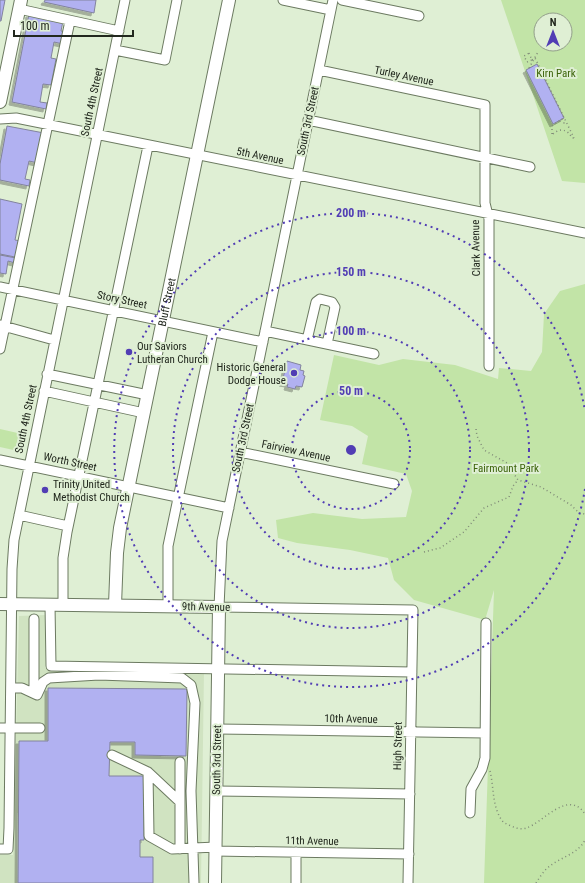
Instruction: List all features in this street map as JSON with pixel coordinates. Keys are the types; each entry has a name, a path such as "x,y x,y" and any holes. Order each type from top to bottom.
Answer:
{"main road":[{"name":"Bluff Street","path":"115,605 117,548 229,0"},
{"path":"0,102 20,5"},
{"name":"9th Avenue","path":"6,604 219,607"},
{"name":"South 3rd Street","path":"215,883 219,607"}],"street":[{"name":"South 4th Street","path":"4,849 11,688 6,604 12,555 28,466 125,0"},
{"path":"115,50 165,60 177,0"},
{"path":"283,0 331,10"},
{"name":"South 3rd Street","path":"219,607 220,562 229,508 333,0"},
{"path":"342,0 419,16"},
{"path":"20,5 70,21 119,31"},
{"path":"0,349 2,325 12,289 70,21"},
{"name":"Turley Avenue","path":"319,70 485,105"},
{"name":"Clark Avenue","path":"485,105 485,203 489,219 489,366"},
{"name":"5th Avenue","path":"0,119 16,118 197,156 585,233"},
{"path":"308,120 530,167"},
{"path":"63,605 63,558 68,526 148,146"},
{"name":"Story Street","path":"0,287 263,342"},
{"path":"307,340 316,302 320,299 332,302 335,307 327,344"},
{"path":"2,325 54,340"},
{"path":"265,331 374,354"},
{"path":"168,606 168,546 213,332"},
{"path":"47,374 148,395"},
{"path":"44,391 144,413"},
{"name":"Fairview Avenue","path":"240,452 394,484"},
{"name":"Worth Street","path":"0,460 229,508"},
{"path":"19,515 68,526"},
{"path":"50,605 51,666 412,672"},
{"name":"9th Avenue","path":"219,607 413,610"},
{"name":"High Street","path":"408,883 413,610"},
{"path":"34,619 34,693"},
{"path":"470,813 471,789 482,769 485,758 486,623"},
{"path":"11,688 22,688 37,694 43,682 50,678 99,675 182,678 191,685 195,703 191,790 194,883"},
{"path":"0,728 40,728"},
{"name":"10th Avenue","path":"217,729 485,733"},
{"path":"112,755 148,772 180,802"},
{"path":"180,762 180,849"},
{"name":"11th Avenue","path":"148,772 149,836 172,849 409,854"},
{"path":"216,791 410,794"},
{"path":"296,852 296,883"}],"path":[{"path":"529,68 538,52"},
{"path":"534,59 527,62 524,56 529,54 534,59 566,122 574,138 572,138 569,133 564,130 557,130 554,134 552,126 562,119 564,123 566,122"},
{"path":"476,429 477,436 484,450 507,463 518,480 541,487 571,505 579,513 585,514"},
{"path":"424,552 440,548 456,538 469,526 484,508 509,497 513,486 518,480"},
{"path":"485,758 491,776 492,792 498,813 505,824 519,829 526,828 559,808 567,806 579,808 585,814"},
{"path":"536,883 548,867 562,857 582,847 585,840"}],"shaded area":[{"path":"46,615 45,668 204,671 201,883 0,883 0,855 13,855 19,616"}],"green space":[{"name":"Kirn Park","path":"501,0 585,0 585,183 562,181"},
{"name":"Fairmount Park","path":"585,284 585,883 484,883 494,590 485,620 414,600 394,580 388,558 350,550 297,543 278,538 276,520 313,513 362,519 406,517 412,491 406,474 362,464 368,436 352,426 320,420 334,355 379,365 403,359 455,365 498,379 499,368 531,371 542,352 544,314 560,291"},
{"path":"0,429 22,434 18,451 0,447"}],"building":[{"path":"0,0 5,0 1,21 0,21"},
{"path":"45,0 96,0 94,13 44,2"},
{"path":"29,14 63,21 61,31 66,32 63,44 54,42 51,58 56,59 51,85 43,84 40,102 47,103 46,109 12,102"},
{"path":"537,64 564,118 553,124 526,70"},
{"path":"7,126 44,133 38,163 29,161 25,179 30,180 29,186 0,180 0,164"},
{"path":"0,199 22,204 15,240 21,241 15,257 0,254"},
{"path":"0,255 16,258 15,263 8,261 6,274 0,273"},
{"name":"Historic General Dodge House","path":"287,361 301,365 300,370 304,371 303,375 305,376 302,387 296,386 295,389 287,387 288,384 282,383"},
{"path":"48,688 187,689 186,756 135,755 135,742 110,742 109,776 145,776 144,840 140,840 140,857 153,857 153,883 18,883 19,741 48,741"}],"place":[{"name":"Our Saviors Lutheran Church","path":"129,352"},
{"name":"Historic General Dodge House","path":"294,373"},
{"name":"Trinity United Methodist Church","path":"45,490"}]}
